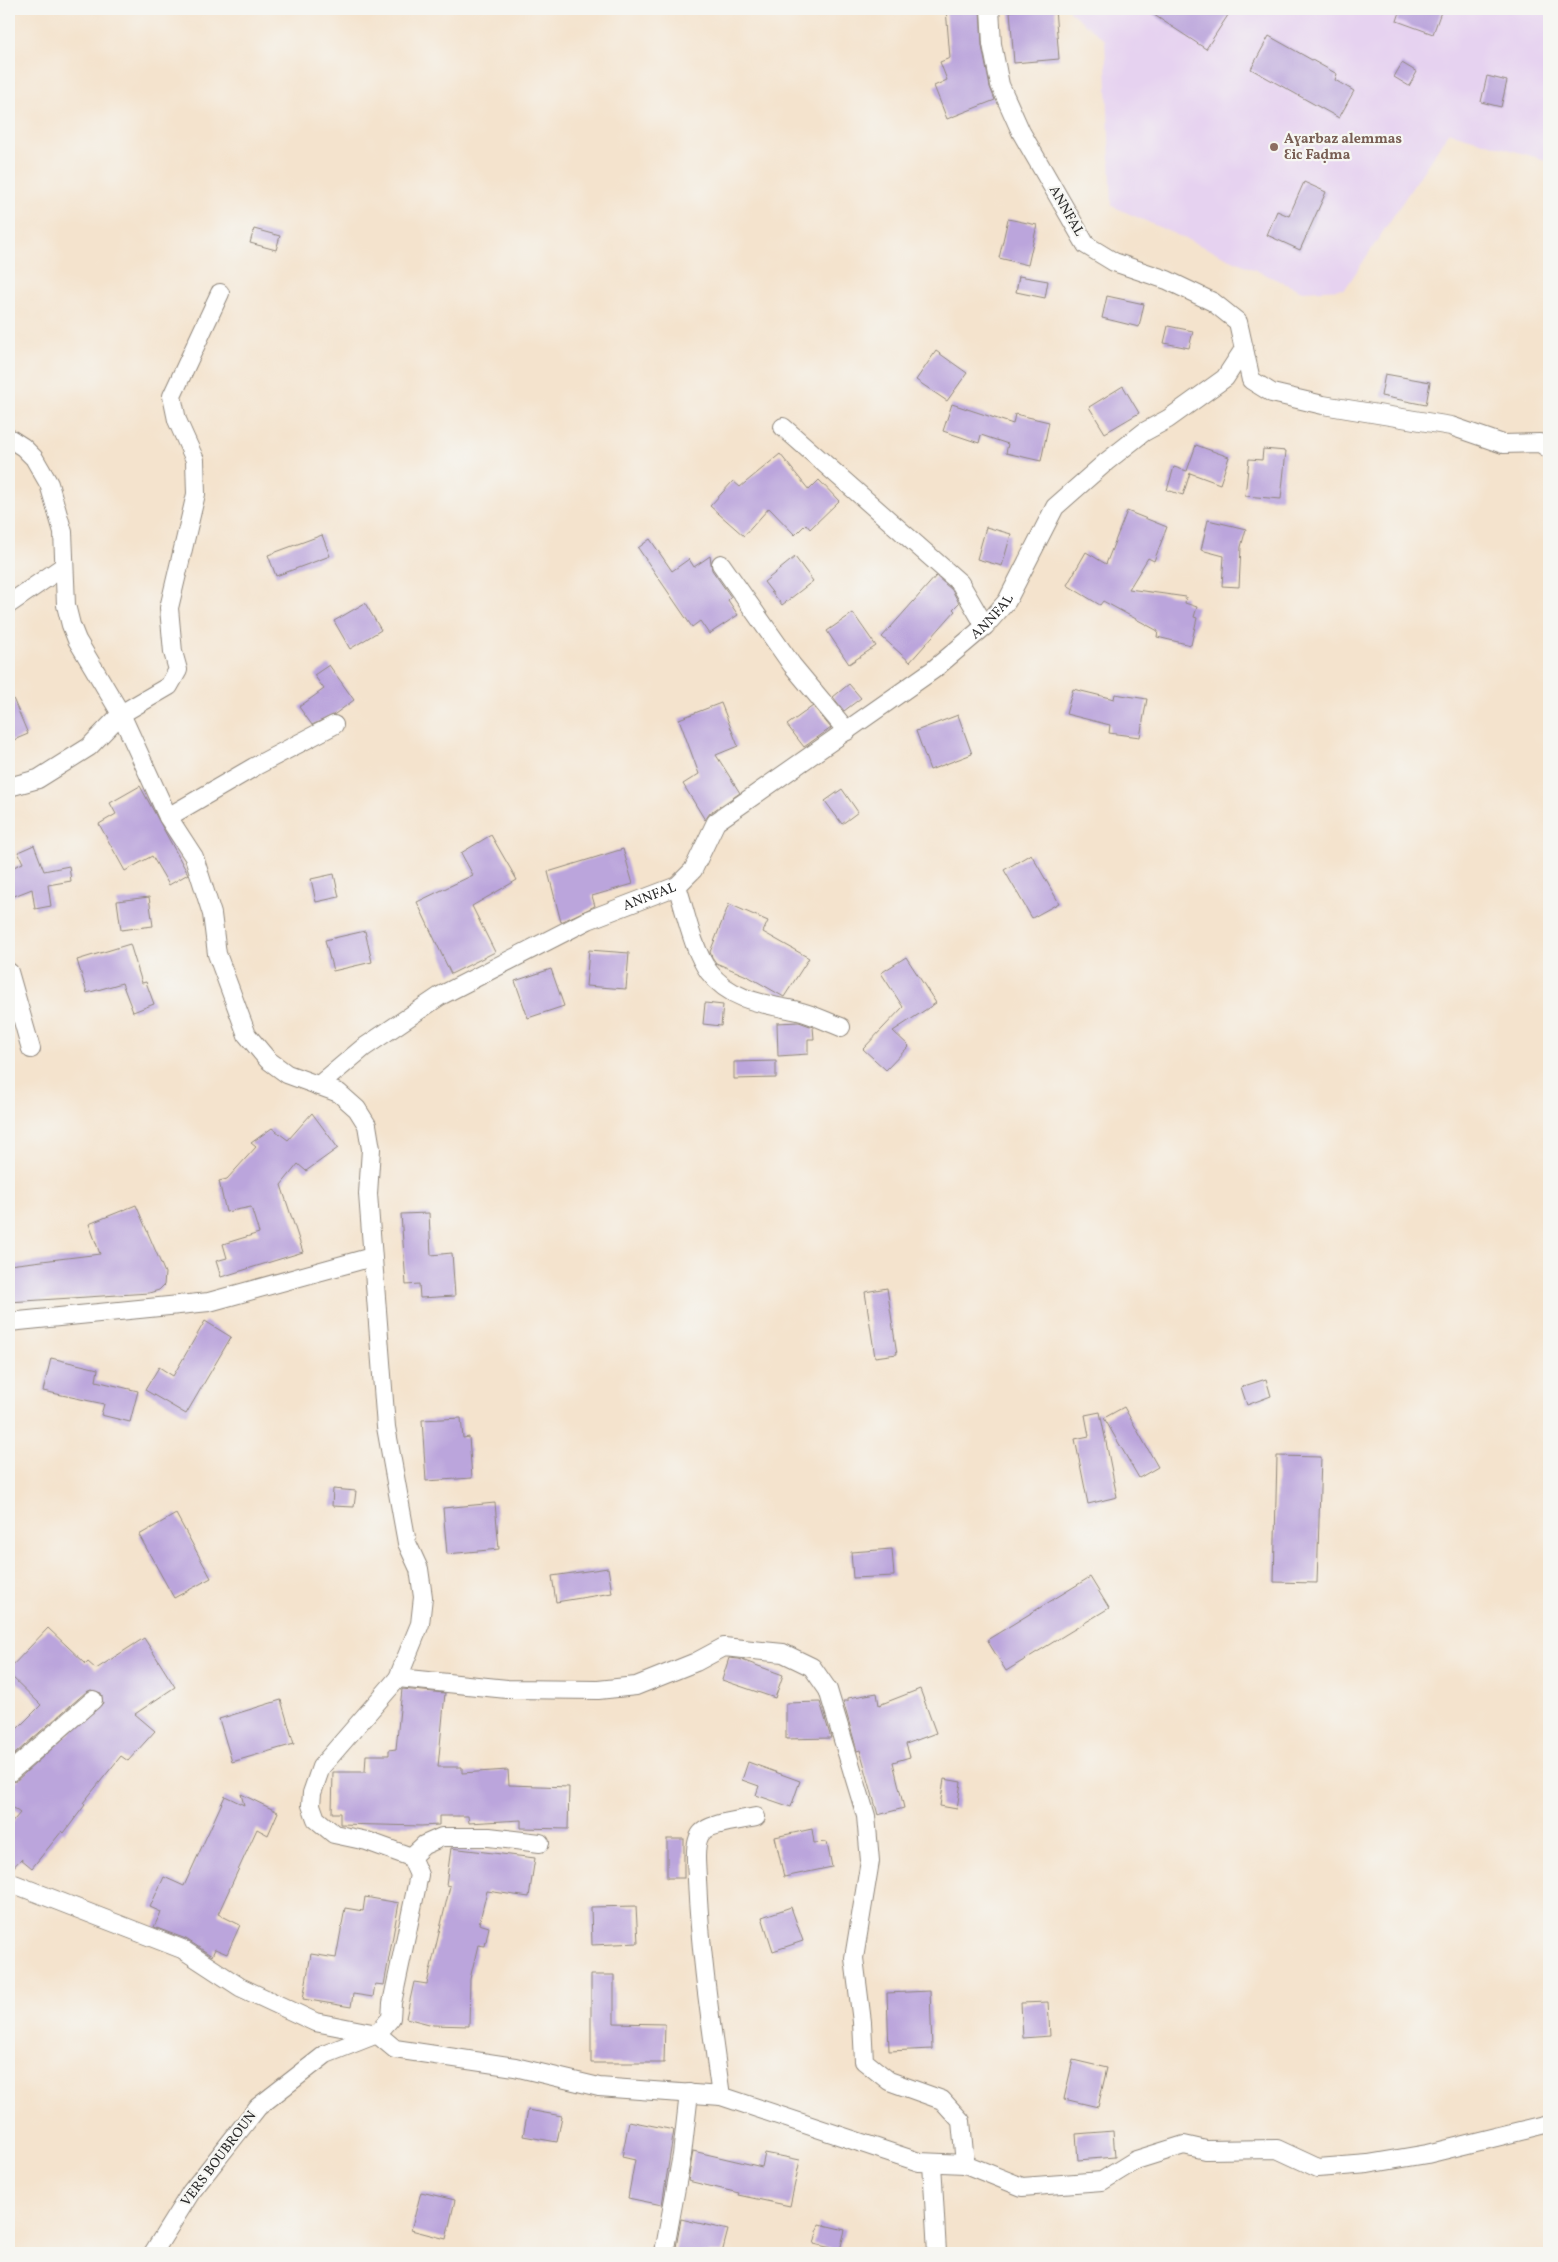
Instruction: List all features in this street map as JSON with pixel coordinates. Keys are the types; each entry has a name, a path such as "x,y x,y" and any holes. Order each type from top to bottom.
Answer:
{"street":[{"name":"ANNFAL","path":"318,1086 363,1048 440,996 588,920 677,886 693,870 716,822 933,670 985,626 1007,601 1055,507 1106,462 1144,432 1168,419 1225,378 1244,349 1238,322 1213,302 1167,280 1114,262 1086,245 1021,132 1000,85 992,44 990,9"},
{"path":"9,787 38,779 89,747 121,714 169,686 178,670 173,652 169,608 196,494 195,460 177,420 172,396 220,293"},
{"path":"1244,349 1251,380 1272,393 1323,404 1451,426 1503,444 1540,443 1549,449"},
{"path":"783,427 960,583 985,626"},
{"path":"9,438 23,447 34,458 49,484 62,532 66,605 71,624 77,640 121,714 168,818 194,857 212,914 217,954 247,1035 268,1060 287,1074 339,1093 357,1110 366,1125 371,1150 368,1194 388,1443 407,1543 419,1569 423,1597 420,1624 398,1678 320,1767 312,1794 311,1805 316,1819 334,1834 367,1841 411,1857 419,1875 392,2003 391,2018 376,2034"},
{"path":"721,564 792,665 847,730"},
{"path":"9,604 64,566"},
{"path":"168,818 254,767 334,725"},
{"path":"677,886 698,952 709,973 734,995 770,1007 799,1011 841,1027"},
{"path":"9,972 31,1049"},
{"path":"9,1322 209,1302 372,1257"},
{"path":"398,1678 507,1689 598,1690 636,1686 696,1662 724,1647 783,1653 812,1667 828,1690 866,1816 870,1861 854,1958 862,2022 864,2061 890,2081 942,2100 961,2121 965,2164"},
{"path":"9,1773 93,1700"},
{"path":"721,2096 705,1979 698,1892 698,1845 700,1834 708,1827 756,1817"},
{"path":"411,1857 424,1846 442,1837 489,1837 540,1843"},
{"path":"9,1882 182,1949 240,1986 315,2022 376,2034 395,2049 515,2067 599,2087 721,2096 919,2162 965,2164 1022,2187 1102,2181 1136,2160 1184,2146 1206,2150 1277,2149 1318,2168 1368,2164 1427,2154 1549,2124"},
{"name":"VERS BOUBROUN","path":"153,2253 191,2192 258,2107 326,2054 376,2034"},
{"path":"664,2253 682,2155 689,2093"},
{"path":"932,2163 937,2253"}],"shaded area":[{"name":"Aɣarbaz alemmas Ɛic Faḍma","path":"1069,9 1549,9 1549,161 1449,132 1345,289 1302,291 1112,206 1105,40 1069,11"}],"building":[{"path":"946,9 980,9 982,46 990,87 995,100 947,119 934,86 947,80 940,62 950,58"},
{"path":"1055,9 1059,59 1014,63 1010,11"},
{"path":"1145,9 1232,9 1206,49"},
{"path":"1401,9 1442,9 1433,34 1397,21"},
{"path":"1269,36 1337,74 1335,80 1354,91 1339,118 1251,69"},
{"path":"1402,63 1417,72 1409,86 1394,77"},
{"path":"1487,76 1507,81 1501,107 1481,102"},
{"path":"1304,182 1326,192 1300,250 1267,235 1277,211 1289,216"},
{"path":"1008,219 1037,225 1028,265 999,258"},
{"path":"254,229 280,236 276,250 250,243"},
{"path":"1019,276 1048,281 1045,298 1016,292"},
{"path":"1107,296 1144,304 1139,327 1102,318"},
{"path":"1168,326 1193,331 1189,348 1164,343"},
{"path":"936,351 967,373 947,401 916,380"},
{"path":"1385,374 1430,382 1426,405 1381,396"},
{"path":"1123,386 1139,413 1105,433 1089,407"},
{"path":"952,404 1013,424 1015,414 1049,422 1041,461 1006,453 1008,444 981,435 979,443 943,431"},
{"path":"1196,445 1229,457 1220,484 1190,473 1183,495 1167,490 1174,467 1187,471"},
{"path":"1263,449 1286,451 1281,499 1245,496 1249,459 1262,460"},
{"path":"780,454 809,490 819,480 839,501 810,529 806,524 795,535 769,508 744,536 710,506 733,481 740,487"},
{"path":"1127,511 1167,527 1154,561 1148,558 1129,589 1186,597 1185,603 1197,607 1194,617 1197,618 1191,645 1157,637 1158,631 1103,601 1100,605 1067,585 1086,552 1106,564"},
{"path":"1208,520 1246,529 1241,547 1239,587 1222,586 1224,556 1201,550"},
{"path":"986,527 1011,534 1002,566 977,559"},
{"path":"322,535 330,556 276,576 268,555"},
{"path":"650,539 672,571 689,559 694,567 710,556 712,570 731,597 728,600 738,615 709,634 700,621 692,627 638,548"},
{"path":"795,557 813,581 782,605 764,582"},
{"path":"936,576 952,590 959,603 953,609 955,611 910,662 882,637"},
{"path":"365,603 381,630 350,649 334,621"},
{"path":"853,613 876,646 849,664 827,631"},
{"path":"329,665 354,700 335,714 312,725 299,707 324,689 314,675"},
{"path":"849,684 861,698 844,711 833,697"},
{"path":"9,689 28,734 9,742"},
{"path":"1073,689 1114,699 1115,694 1147,699 1140,737 1109,733 1110,725 1066,714"},
{"path":"721,703 738,746 716,755 740,793 710,813 705,820 683,784 699,774 679,719"},
{"path":"813,706 831,728 804,747 787,725"},
{"path":"958,715 972,754 930,770 916,731"},
{"path":"140,786 188,874 169,885 152,856 125,871 99,824 116,814 110,803"},
{"path":"842,789 858,812 842,824 825,801"},
{"path":"491,835 517,880 472,906 495,952 451,974 417,902 473,875 461,853"},
{"path":"34,845 44,871 69,866 71,881 48,885 51,906 35,909 32,889 9,898 9,869 23,863 18,852"},
{"path":"623,849 633,884 592,896 595,906 561,922 548,872"},
{"path":"1031,854 1059,903 1032,918 1004,870"},
{"path":"334,874 339,897 316,902 311,879"},
{"path":"149,897 153,926 121,930 117,901"},
{"path":"729,904 768,921 763,932 809,958 784,997 749,977 716,963 712,957 710,952"},
{"path":"365,931 372,962 333,971 325,940"},
{"path":"130,944 142,983 146,982 154,1004 133,1012 122,983 87,993 77,960"},
{"path":"589,950 629,953 626,989 586,986"},
{"path":"906,957 936,1003 893,1031 909,1046 886,1070 863,1049 903,1007 881,973"},
{"path":"551,969 564,1006 528,1018 515,981"},
{"path":"705,1003 723,1005 721,1026 703,1024"},
{"path":"799,1022 813,1027 814,1039 808,1039 808,1054 778,1056 777,1023"},
{"path":"776,1061 776,1078 734,1079 734,1062"},
{"path":"312,1113 338,1148 306,1171 298,1164 281,1185 303,1252 221,1277 216,1261 227,1258 223,1244 259,1233 251,1207 226,1212 219,1181 227,1179 256,1147 251,1143 272,1128 288,1140"},
{"path":"136,1205 165,1273 164,1285 159,1290 149,1293 9,1302 9,1265 100,1254 89,1224"},
{"path":"429,1213 431,1255 452,1253 455,1296 420,1298 419,1284 406,1285 401,1214"},
{"path":"887,1288 897,1354 875,1357 865,1292"},
{"path":"205,1321 231,1337 186,1414 145,1390 159,1367 173,1376"},
{"path":"51,1358 98,1369 96,1381 138,1391 130,1422 101,1415 104,1404 43,1391"},
{"path":"1266,1379 1271,1396 1247,1405 1241,1387"},
{"path":"1124,1407 1158,1467 1139,1478 1104,1418"},
{"path":"1100,1412 1117,1497 1088,1504 1075,1439 1089,1436 1085,1415"},
{"path":"461,1418 463,1438 469,1437 472,1478 426,1481 422,1420"},
{"path":"1277,1456 1321,1457 1317,1583 1274,1582"},
{"path":"333,1489 356,1491 354,1507 332,1506"},
{"path":"495,1503 499,1549 447,1554 443,1508"},
{"path":"176,1514 211,1578 174,1598 139,1535"},
{"path":"892,1549 894,1576 853,1578 851,1552"},
{"path":"608,1568 612,1593 556,1602 552,1576"},
{"path":"1090,1577 1109,1608 1006,1671 987,1640"},
{"path":"48,1628 86,1664 88,1662 96,1669 144,1638 175,1687 135,1714 155,1731 128,1761 121,1756 83,1803 85,1805 64,1833 62,1831 32,1868 21,1859 9,1872 9,1826 20,1813 9,1805 9,1783 16,1781 103,1703 101,1693 91,1690 86,1692 9,1759 9,1737 41,1705 9,1674 9,1669"},
{"path":"729,1658 739,1659 783,1675 775,1698 722,1680"},
{"path":"402,1689 445,1693 438,1767 462,1767 462,1773 508,1770 509,1785 569,1787 568,1829 521,1828 521,1820 469,1823 468,1816 439,1816 439,1825 340,1824 340,1813 332,1813 333,1772 365,1772 366,1755 389,1755 389,1750 396,1749"},
{"path":"920,1689 936,1733 906,1744 910,1757 893,1762 904,1808 878,1815 860,1750 857,1751 843,1701 848,1701 848,1698 877,1693 879,1705"},
{"path":"281,1700 294,1744 232,1762 219,1719"},
{"path":"820,1702 831,1738 786,1739 786,1703"},
{"path":"748,1762 800,1781 791,1807 756,1795 759,1786 742,1780"},
{"path":"944,1779 961,1782 957,1809 940,1806"},
{"path":"241,1794 278,1812 268,1835 257,1829 218,1914 240,1925 227,1954 215,1949 212,1956 186,1939 154,1927 161,1912 150,1907 164,1877 184,1886 225,1796 244,1805"},
{"path":"812,1829 814,1843 827,1842 832,1867 784,1877 775,1837"},
{"path":"667,1839 684,1839 684,1878 667,1878"},
{"path":"451,1848 535,1858 529,1897 487,1891 479,1924 489,1927 485,1946 478,1945 470,1979 469,2026 433,2025 406,2018 414,1982 427,1984 450,1886 446,1885"},
{"path":"365,1897 399,1903 384,1985 375,1984 373,1997 353,1994 351,2007 303,1999 311,1954 336,1958 345,1908 363,1911"},
{"path":"636,1906 638,1943 592,1945 591,1907"},
{"path":"791,1907 803,1941 773,1951 762,1917"},
{"path":"591,1975 614,1975 614,2023 665,2024 664,2063 591,2063"},
{"path":"930,1991 932,2049 889,2051 887,1993"},
{"path":"1048,2002 1050,2036 1023,2038 1021,2003"},
{"path":"1073,2060 1107,2068 1098,2107 1064,2099"},
{"path":"528,2110 562,2116 557,2142 523,2136"},
{"path":"629,2121 674,2130 662,2205 628,2198 635,2160 622,2157"},
{"path":"1113,2131 1115,2157 1078,2160 1076,2134"},
{"path":"693,2151 762,2167 765,2153 800,2160 790,2206 738,2195 739,2193 688,2181"},
{"path":"421,2192 455,2200 446,2239 411,2230"},
{"path":"681,2219 728,2230 722,2253 675,2253"},
{"path":"819,2224 845,2230 840,2250 814,2244"}],"place":[{"name":"Aɣarbaz alemmas Ɛic Faḍma","path":"1274,147"}]}
